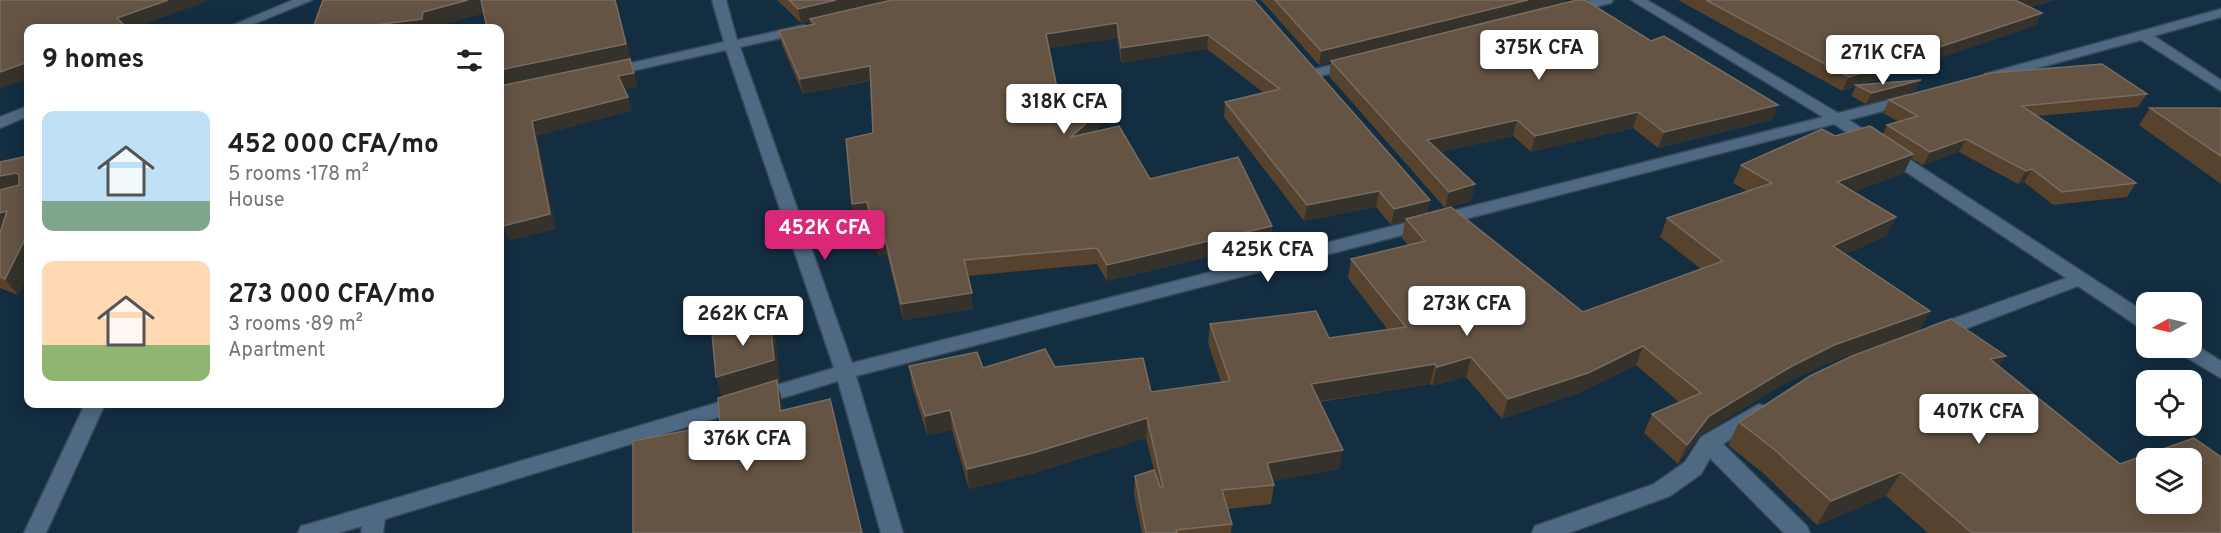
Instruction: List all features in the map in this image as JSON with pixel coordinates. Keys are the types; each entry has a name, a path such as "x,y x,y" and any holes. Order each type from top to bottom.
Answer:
{"street":[{"path":"263,22 305,0"},
{"path":"719,0 732,46 844,372 892,533"},
{"path":"1548,15 1606,0"},
{"path":"1638,0 1837,119 2136,315"},
{"path":"1973,82 2221,14"},
{"path":"592,76 823,24"},
{"path":"2143,35 2221,87"},
{"path":"1331,90 1312,69 1362,61"},
{"path":"309,533 373,523 844,372 1928,94"},
{"path":"0,123 24,113"},
{"path":"1428,202 1443,220"},
{"path":"1918,340 2080,279"},
{"path":"2201,358 2221,371"},
{"path":"1543,533 1662,490 1693,468 1708,443 1772,404"},
{"path":"35,533 93,408"},
{"path":"1708,443 1799,533"}],"building":[{"path":"0,0 168,0 117,18 123,24 24,24 24,63 0,72"},
{"path":"323,0 468,0 423,12 422,19 383,24 314,24"},
{"path":"481,0 615,0 626,44 504,69 504,24 486,24"},
{"path":"789,0 836,0 798,9"},
{"path":"892,0 1254,0 1430,200 1394,209 1379,191 1307,205 1225,102 1280,89 1208,35 1121,48 1117,23 1046,34 1060,103 1121,92 1071,137 1119,126 1150,179 1238,157 1272,226 1107,265 1097,248 964,260 972,293 901,304 885,238 875,240 867,202 852,204 846,139 873,133 870,66 800,79 779,31 815,24 810,19"},
{"path":"1275,0 1528,0 1321,51"},
{"path":"1577,0 1585,0 1651,41 1664,36 1778,105 1664,132 1638,112 1535,136 1517,120 1427,140 1475,184 1449,192 1331,61"},
{"path":"1706,0 2015,0 2042,13 1849,77"},
{"path":"630,59 634,73 618,76 628,97 532,121 550,214 504,226 504,85"},
{"path":"2102,64 2147,94 2022,106 2136,183 2062,192 2032,169 2026,171 1966,139 1930,152 1887,125 1918,116 1889,100 1991,73"},
{"path":"1921,80 1872,93 1856,85"},
{"path":"2150,108 2221,108 2221,156"},
{"path":"1870,126 1913,154 1837,182 1896,217 1833,246 1930,311 1834,345 1792,366 1709,416 1687,445 1652,414 1701,393 1643,346 1588,373 1508,399 1471,357 1437,367 1435,364 1311,384 1343,450 1267,463 1274,485 1222,490 1232,524 1176,530 1177,533 1146,533 1135,476 1154,470 1160,487 1163,487 1147,418 1033,453 967,469 950,410 925,416 909,366 977,352 983,368 1045,349 1055,367 1143,358 1151,392 1230,381 1210,324 1316,311 1329,338 1406,327 1351,259 1425,241 1406,219 1451,207 1583,312 1723,261 1667,218 1772,183 1741,165 1822,129 1835,136"},
{"path":"24,157 24,241 5,279 0,277 0,233 7,211 0,213 0,190 19,185 19,175 16,173 0,176 0,162"},
{"path":"770,318 774,360 716,377 712,333"},
{"path":"1951,319 2006,356 1990,359 2120,464 2136,458 2136,514 2202,514 2202,448 2166,448 2194,438 2221,457 2221,533 1972,533 1901,472 1831,501 1775,450 1739,422 1810,376 1852,356"},
{"path":"777,380 780,411 830,399 862,533 633,533 633,441 720,424 718,398"}]}
